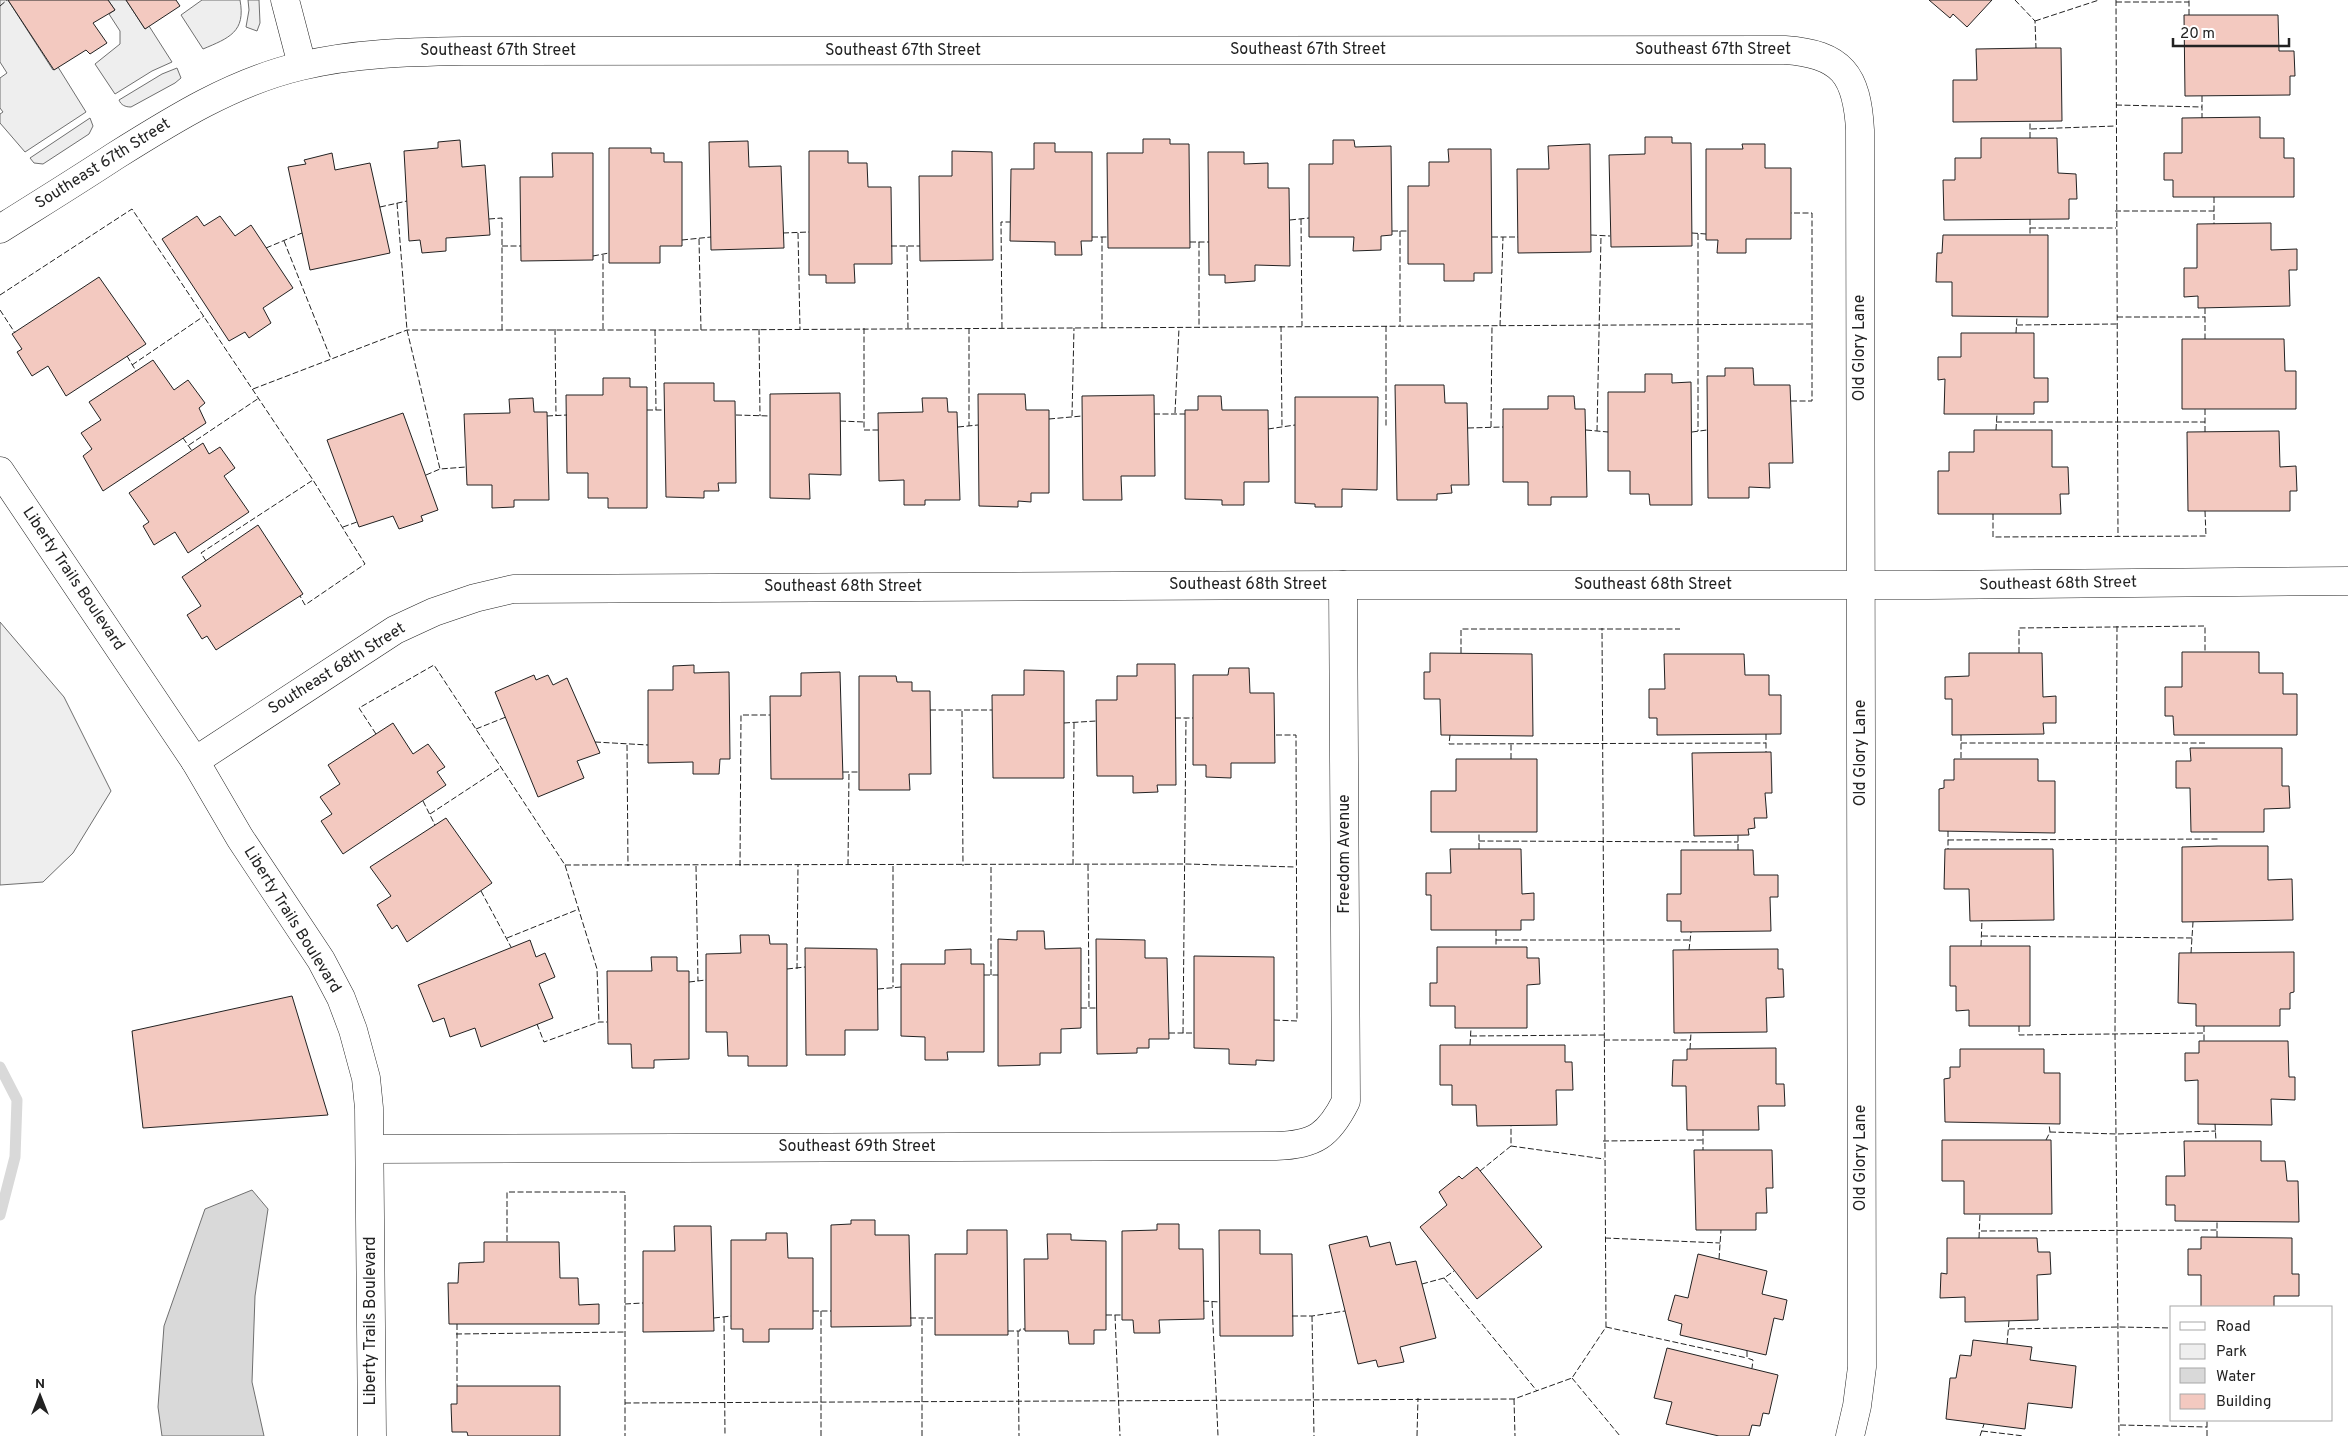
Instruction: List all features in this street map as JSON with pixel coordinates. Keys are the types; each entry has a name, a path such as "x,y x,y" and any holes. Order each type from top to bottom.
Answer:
{"street":[{"path":"285,0 302,65"},
{"name":"Southeast 67th Street","path":"0,229 158,128 220,94 268,75 302,65 354,56 463,51 1785,50 1822,56 1844,72"},
{"name":"Old Glory Lane","path":"1844,72 1854,85 1859,121 1862,1368 1858,1406 1850,1436"},
{"name":"Liberty Trails Boulevard","path":"0,471 195,761 240,838 321,960 341,998 353,1030 366,1078 371,1149 372,1436"},
{"name":"Southeast 68th Street","path":"195,761 395,630 434,612 475,598 514,590 550,588 1860,585 2348,581"},
{"name":"Freedom Avenue","path":"1336,1121 1346,1101 1343,585"},
{"name":"Southeast 69th Street","path":"371,1149 1298,1145 1318,1139 1336,1121"}],"green space":[{"path":"0,0 8,0 53,70 58,67 86,112 25,152 0,123 0,114 3,112 0,108 0,78 7,73 0,62"},
{"path":"108,0 126,0 145,29 149,26 172,62 152,71 115,94 95,64 120,44 120,31 109,14 115,10"},
{"path":"202,0 240,0 241,11 238,27 234,32 221,41 203,49 181,15"},
{"path":"248,0 259,0 260,23 257,31 246,27 249,10"},
{"path":"177,68 181,78 175,83 131,107 127,107 120,102 119,100 162,74"},
{"path":"90,118 93,126 89,134 43,164 34,163 30,158"},
{"path":"0,622 64,697 111,791 73,853 43,882 0,885"}],"water":[{"path":"252,1190 268,1209 255,1296 252,1382 264,1436 162,1436 158,1407 164,1326 205,1209"}],"building":[{"path":"8,0 108,0 115,10 93,23 107,43 90,54 86,50 54,70"},
{"path":"126,0 176,0 180,6 145,29"},
{"path":"1929,0 1992,0 1967,27 1953,14 1950,18"},
{"path":"2184,15 2278,15 2279,51 2294,51 2295,76 2290,76 2290,95 2185,96"},
{"path":"2061,48 2062,121 1953,122 1953,80 1977,80 1976,49"},
{"path":"2260,117 2260,138 2284,138 2284,158 2294,158 2294,197 2173,197 2173,180 2164,180 2164,153 2182,153 2182,118"},
{"path":"1645,137 1672,137 1672,143 1691,143 1692,246 1611,247 1609,155 1645,154"},
{"path":"1981,138 2057,138 2058,173 2076,174 2077,199 2069,199 2069,219 1944,220 1943,180 1955,180 1955,158 1981,158"},
{"path":"1143,139 1170,139 1170,144 1189,144 1190,248 1108,248 1107,153 1143,153"},
{"path":"460,140 462,167 485,165 490,235 446,238 446,251 422,253 420,240 409,241 404,151 438,148 438,142"},
{"path":"1333,140 1354,140 1355,147 1391,146 1392,235 1381,236 1381,250 1353,251 1354,237 1309,237 1309,164 1333,164"},
{"path":"748,141 749,167 781,166 784,248 711,250 709,142"},
{"path":"1034,143 1055,143 1055,152 1092,152 1092,241 1081,241 1082,255 1055,255 1055,242 1010,241 1011,169 1034,169"},
{"path":"1590,144 1591,252 1518,253 1517,169 1549,169 1548,146"},
{"path":"1742,144 1765,144 1765,168 1791,168 1791,239 1746,239 1746,253 1717,253 1718,240 1706,240 1706,149 1743,149"},
{"path":"609,148 651,148 651,153 664,153 664,162 682,162 682,246 660,246 660,263 609,263"},
{"path":"1448,149 1491,149 1492,273 1474,273 1474,281 1444,281 1444,264 1408,264 1408,186 1429,186 1429,162 1449,162"},
{"path":"809,151 848,151 848,163 867,163 868,187 891,187 892,264 854,264 855,283 826,283 826,275 809,275"},
{"path":"952,151 992,152 993,260 920,261 919,176 952,176"},
{"path":"1208,152 1244,152 1244,164 1268,163 1268,188 1289,188 1290,266 1255,265 1255,281 1225,283 1225,275 1209,275"},
{"path":"332,153 335,170 370,163 390,253 310,270 288,167 306,164 304,160"},
{"path":"552,153 593,153 593,260 521,261 520,177 553,177"},
{"path":"197,216 204,226 220,216 235,236 251,225 293,288 263,308 271,323 249,338 245,332 229,341 162,239"},
{"path":"2271,223 2271,250 2297,249 2297,270 2289,270 2290,306 2198,308 2198,296 2184,297 2184,268 2197,268 2197,224"},
{"path":"1943,235 2048,235 2048,317 1952,316 1952,282 1936,282 1937,253 1942,253"},
{"path":"99,277 146,344 66,396 48,366 32,376 17,352 22,349 12,334"},
{"path":"1961,333 2034,333 2034,378 2048,378 2048,402 2034,402 2034,414 1944,414 1945,379 1938,380 1938,357 1961,357"},
{"path":"2182,339 2284,339 2285,371 2296,371 2296,409 2182,409"},
{"path":"153,360 174,390 188,380 205,403 199,408 206,423 103,491 83,456 92,449 81,433 101,420 89,402"},
{"path":"1725,368 1753,368 1754,385 1790,385 1793,463 1769,463 1770,488 1749,487 1749,498 1708,498 1707,376 1725,376"},
{"path":"1645,374 1672,374 1672,383 1691,382 1692,505 1650,505 1649,494 1630,494 1630,471 1608,471 1608,392 1645,392"},
{"path":"603,378 630,378 630,387 647,387 647,508 608,508 608,498 588,498 588,473 567,473 566,395 603,395"},
{"path":"664,383 714,383 714,401 735,401 736,483 718,483 719,491 704,491 704,498 666,497"},
{"path":"1395,385 1444,385 1445,403 1467,403 1469,485 1451,485 1452,493 1437,494 1437,500 1397,500"},
{"path":"840,393 841,475 809,474 810,499 770,498 770,394"},
{"path":"978,394 1025,394 1026,410 1049,410 1049,493 1031,493 1031,502 1018,501 1018,507 979,506"},
{"path":"1154,395 1155,476 1121,476 1122,500 1083,500 1082,396"},
{"path":"1198,396 1221,396 1222,410 1268,410 1269,482 1244,482 1244,505 1222,505 1222,500 1185,499 1185,410 1198,410"},
{"path":"1548,396 1574,396 1575,409 1585,409 1587,497 1551,497 1551,505 1528,505 1528,482 1503,482 1503,409 1548,409"},
{"path":"1295,397 1378,397 1377,490 1342,489 1342,507 1315,507 1315,504 1295,503"},
{"path":"533,398 534,412 547,412 549,500 514,500 514,507 492,508 492,485 467,485 464,414 510,413 509,399"},
{"path":"922,398 947,398 948,412 957,412 960,500 925,500 925,505 904,505 904,480 879,481 878,413 923,412"},
{"path":"403,413 438,510 421,516 423,521 399,529 393,516 359,527 327,440"},
{"path":"1974,430 2052,430 2052,467 2068,467 2069,494 2060,494 2061,514 1938,514 1938,471 1949,471 1949,452 1974,452"},
{"path":"2279,431 2280,467 2296,466 2297,491 2290,491 2290,511 2188,511 2187,432"},
{"path":"203,443 209,454 220,447 235,468 224,476 249,512 188,553 175,532 154,545 143,526 149,522 129,493"},
{"path":"258,525 303,594 216,650 207,636 202,639 187,615 201,606 182,577"},
{"path":"2182,652 2259,652 2259,673 2283,673 2283,694 2297,694 2297,735 2174,735 2173,716 2165,716 2165,687 2182,687"},
{"path":"1430,653 1532,654 1533,736 1441,735 1440,699 1424,699 1424,672 1430,672"},
{"path":"1969,653 2042,653 2043,697 2056,696 2056,723 2043,723 2044,734 1952,735 1952,699 1945,699 1945,677 1969,676"},
{"path":"1664,654 1744,654 1745,675 1769,675 1769,695 1781,695 1781,734 1657,735 1657,718 1649,718 1649,689 1665,689"},
{"path":"1137,664 1175,664 1176,785 1157,785 1158,792 1133,793 1133,776 1097,776 1096,700 1117,700 1117,676 1137,676"},
{"path":"694,665 694,673 729,672 730,759 720,759 719,774 693,774 693,762 648,763 648,690 673,690 673,666"},
{"path":"1229,668 1249,668 1250,693 1274,693 1275,763 1231,763 1231,778 1206,777 1206,765 1193,765 1193,675 1228,675"},
{"path":"1024,670 1064,671 1064,778 993,778 992,695 1024,695"},
{"path":"840,672 843,779 771,779 770,696 801,696 801,673"},
{"path":"534,675 536,680 548,675 553,685 567,678 600,753 577,761 584,778 538,797 495,692"},
{"path":"859,676 896,676 897,682 912,682 912,691 930,691 931,774 909,774 910,790 859,790"},
{"path":"393,723 413,754 428,744 445,767 437,772 446,785 343,854 321,821 332,814 320,797 340,784 328,765"},
{"path":"2190,748 2282,748 2282,786 2289,786 2290,808 2264,809 2264,832 2191,832 2190,788 2176,788 2176,761 2191,761"},
{"path":"1771,752 1772,793 1765,793 1767,818 1754,818 1755,828 1748,829 1749,835 1694,836 1692,753"},
{"path":"1456,759 1537,759 1537,832 1431,832 1431,791 1456,791"},
{"path":"1954,759 2038,759 2038,781 2055,781 2055,833 1939,831 1939,789 1944,788 1944,780 1954,780"},
{"path":"446,818 492,883 407,942 397,925 392,929 377,905 391,896 370,867"},
{"path":"2268,846 2268,880 2292,879 2293,920 2182,922 2182,847"},
{"path":"1450,849 1521,849 1522,894 1534,893 1534,920 1521,920 1521,930 1431,930 1431,895 1426,895 1426,873 1451,873"},
{"path":"1945,849 2053,849 2054,920 1970,921 1969,889 1944,889"},
{"path":"1681,850 1753,850 1754,875 1778,875 1778,897 1770,897 1771,931 1681,932 1681,921 1667,921 1667,894 1681,894"},
{"path":"1017,931 1044,931 1045,949 1081,948 1081,1028 1061,1029 1061,1053 1040,1053 1040,1065 998,1066 998,939 1017,940"},
{"path":"740,935 769,935 770,944 787,944 787,1066 748,1066 748,1056 728,1056 727,1032 706,1032 706,954 741,953"},
{"path":"1096,939 1145,940 1145,958 1167,958 1169,1039 1149,1039 1149,1048 1137,1048 1137,1053 1097,1054"},
{"path":"530,940 536,957 545,953 555,977 539,984 553,1018 481,1047 475,1028 450,1037 444,1018 433,1022 418,985"},
{"path":"1950,946 2030,946 2030,1026 1969,1026 1969,1010 1956,1011 1956,986 1950,986"},
{"path":"1437,947 1527,947 1527,958 1539,958 1540,984 1527,985 1527,1028 1455,1028 1455,1006 1430,1006 1430,983 1437,983"},
{"path":"805,948 877,949 878,1030 845,1030 845,1055 806,1055"},
{"path":"971,949 971,964 984,964 984,1052 947,1052 948,1060 925,1060 925,1037 901,1036 901,964 945,964 945,950"},
{"path":"1778,949 1778,969 1783,969 1784,997 1766,998 1767,1032 1674,1033 1673,950"},
{"path":"2294,952 2294,992 2290,993 2290,1009 2280,1009 2280,1026 2196,1026 2196,1004 2178,1003 2179,953"},
{"path":"1194,956 1274,957 1274,1061 1256,1060 1256,1065 1229,1064 1229,1049 1194,1048"},
{"path":"651,957 677,957 677,971 689,971 689,1059 654,1060 654,1068 632,1068 631,1044 608,1044 607,971 652,971"},
{"path":"292,996 328,1115 143,1128 132,1031"},
{"path":"2199,1041 2288,1041 2289,1077 2295,1077 2295,1100 2271,1099 2272,1125 2198,1124 2198,1080 2185,1081 2185,1053 2199,1053"},
{"path":"1440,1045 1565,1045 1565,1062 1572,1062 1573,1090 1556,1090 1557,1125 1477,1126 1476,1105 1452,1105 1452,1085 1440,1085"},
{"path":"1776,1048 1776,1084 1784,1084 1785,1106 1758,1106 1759,1130 1687,1130 1686,1086 1672,1086 1673,1060 1687,1060 1687,1049"},
{"path":"1960,1049 2044,1049 2044,1073 2060,1073 2060,1124 1945,1122 1944,1079 1950,1078 1950,1067 1960,1067"},
{"path":"1942,1140 2051,1140 2052,1214 1964,1214 1964,1181 1942,1181"},
{"path":"2184,1141 2261,1141 2261,1161 2285,1161 2287,1181 2298,1181 2299,1222 2175,1221 2175,1205 2166,1205 2166,1176 2185,1176"},
{"path":"1694,1150 1772,1150 1773,1188 1766,1188 1767,1213 1756,1213 1756,1230 1696,1230"},
{"path":"1477,1167 1542,1247 1477,1299 1420,1227 1447,1205 1439,1192 1459,1176 1462,1179"},
{"path":"851,1220 875,1220 875,1235 909,1235 911,1326 831,1327 831,1225 851,1224"},
{"path":"1157,1224 1179,1224 1179,1249 1203,1249 1204,1319 1159,1320 1160,1333 1134,1333 1133,1320 1122,1320 1122,1231 1157,1230"},
{"path":"674,1226 711,1226 714,1331 643,1332 643,1251 675,1251"},
{"path":"967,1230 1007,1230 1008,1335 935,1335 935,1254 967,1254"},
{"path":"1219,1230 1260,1230 1260,1254 1292,1254 1293,1336 1220,1336"},
{"path":"766,1233 787,1233 788,1258 813,1258 813,1329 769,1329 769,1342 743,1342 743,1329 731,1329 731,1240 766,1240"},
{"path":"1047,1234 1071,1234 1071,1240 1106,1241 1106,1330 1094,1330 1094,1344 1069,1344 1068,1331 1025,1331 1024,1259 1048,1259"},
{"path":"1367,1236 1370,1247 1390,1242 1396,1265 1416,1261 1436,1338 1400,1347 1404,1362 1378,1367 1376,1360 1358,1364 1329,1245"},
{"path":"2201,1237 2292,1238 2292,1274 2299,1274 2299,1296 2274,1296 2274,1306 2201,1306 2201,1275 2188,1275 2188,1249 2201,1249"},
{"path":"1947,1238 2037,1238 2038,1252 2050,1252 2051,1274 2037,1275 2038,1320 1965,1322 1965,1297 1940,1298 1941,1273 1947,1274"},
{"path":"484,1242 559,1242 560,1278 578,1278 579,1305 599,1304 599,1324 449,1324 448,1283 458,1283 459,1263 484,1262"},
{"path":"1698,1254 1767,1271 1762,1294 1787,1300 1783,1320 1774,1318 1766,1355 1680,1335 1682,1324 1668,1320 1675,1295 1688,1298"},
{"path":"1973,1340 2032,1347 2030,1360 2076,1366 2072,1408 2028,1403 2025,1429 1946,1419 1950,1378 1956,1378 1960,1355 1971,1356"},
{"path":"1667,1348 1778,1375 1769,1414 1763,1413 1760,1426 1752,1425 1749,1436 1719,1436 1666,1424 1672,1402 1654,1398"},
{"path":"457,1386 560,1386 560,1436 468,1436 467,1432 452,1432 451,1404 457,1404"}],"waterway":[{"path":"0,1067 17,1100 15,1157 0,1215"}],"fence":[{"path":"0,6 7,0"},
{"path":"2015,0 2035,21 2036,48"},
{"path":"2035,21 2099,0"},
{"path":"2116,0 2118,536"},
{"path":"2189,0 2189,15"},
{"path":"2116,2 2189,2"},
{"path":"2202,96 2202,118"},
{"path":"2116,105 2202,107"},
{"path":"2030,122 2030,138"},
{"path":"2031,129 2116,126"},
{"path":"2214,197 2214,224"},
{"path":"380,207 407,201"},
{"path":"397,203 407,330 440,469"},
{"path":"0,295 132,209 313,480 365,564 305,605 300,596"},
{"path":"2115,211 2214,211"},
{"path":"1791,213 1812,213 1812,401 1791,401"},
{"path":"489,219 502,218 502,330"},
{"path":"1290,220 1309,218"},
{"path":"1301,219 1302,326"},
{"path":"2030,219 2030,235"},
{"path":"1002,328 1001,222 1010,222"},
{"path":"2030,228 2116,228"},
{"path":"1392,231 1408,231"},
{"path":"1400,231 1400,326"},
{"path":"783,233 809,232"},
{"path":"266,248 302,233"},
{"path":"798,233 800,329"},
{"path":"1692,233 1706,234"},
{"path":"1698,234 1698,431"},
{"path":"1591,235 1610,236"},
{"path":"1597,431 1601,236"},
{"path":"682,240 711,237"},
{"path":"1092,237 1108,237"},
{"path":"1102,237 1102,328"},
{"path":"1492,237 1518,237"},
{"path":"1500,326 1503,237"},
{"path":"699,239 701,330"},
{"path":"284,241 331,359"},
{"path":"1190,242 1209,242"},
{"path":"1199,242 1199,328"},
{"path":"502,246 521,246"},
{"path":"891,246 920,246"},
{"path":"907,246 908,328"},
{"path":"593,256 609,253"},
{"path":"603,255 603,330"},
{"path":"2205,308 2205,339"},
{"path":"0,310 15,333"},
{"path":"132,365 204,316"},
{"path":"2016,333 2017,317"},
{"path":"2117,317 2205,317"},
{"path":"253,389 407,330 1811,324"},
{"path":"2017,325 2117,324"},
{"path":"1281,326 1282,426"},
{"path":"1386,326 1386,427"},
{"path":"1491,427 1492,326"},
{"path":"864,328 864,430 878,430"},
{"path":"969,328 969,426"},
{"path":"1072,416 1074,328"},
{"path":"1175,413 1179,328"},
{"path":"555,329 556,416"},
{"path":"759,329 760,416"},
{"path":"655,330 656,410"},
{"path":"127,356 136,371"},
{"path":"189,445 259,398"},
{"path":"2205,409 2205,432"},
{"path":"647,410 665,410"},
{"path":"1154,414 1185,414"},
{"path":"1996,430 1997,414"},
{"path":"547,416 567,415"},
{"path":"736,415 770,416"},
{"path":"1049,419 1082,416"},
{"path":"840,421 864,422"},
{"path":"1996,422 2205,422"},
{"path":"958,427 978,425"},
{"path":"1268,429 1295,425"},
{"path":"1468,428 1503,427"},
{"path":"1586,430 1608,432"},
{"path":"1692,432 1707,430"},
{"path":"183,438 192,451"},
{"path":"426,475 440,469 466,467"},
{"path":"206,561 201,553 313,480"},
{"path":"1993,514 1993,537 2206,536 2205,511"},
{"path":"343,527 357,522"},
{"path":"2117,626 2115,1034 2119,1436"},
{"path":"2019,653 2019,628 2205,626 2205,652"},
{"path":"625,1403 1514,1399 1572,1378 1606,1327 1602,628"},
{"path":"1461,653 1461,629 1680,629"},
{"path":"376,734 359,708 434,665 565,865 597,969 599,1022"},
{"path":"930,710 992,710"},
{"path":"962,711 963,866"},
{"path":"740,866 741,715 770,715"},
{"path":"476,729 506,717"},
{"path":"1175,718 1193,718"},
{"path":"1183,1033 1186,718"},
{"path":"1064,723 1096,721"},
{"path":"1073,865 1074,723"},
{"path":"1766,734 1766,752"},
{"path":"1274,1020 1297,1021 1296,735 1275,735"},
{"path":"1450,735 1449,744 1766,743"},
{"path":"1961,735 1961,759"},
{"path":"595,742 648,745"},
{"path":"1961,743 2205,743"},
{"path":"1511,744 1511,759"},
{"path":"627,745 628,866"},
{"path":"430,814 500,768"},
{"path":"843,772 859,772"},
{"path":"848,865 849,772"},
{"path":"423,801 435,825"},
{"path":"1948,831 1948,849"},
{"path":"1479,832 1479,849"},
{"path":"1738,835 1738,850"},
{"path":"1948,840 2218,839"},
{"path":"1479,841 1738,842"},
{"path":"565,865 1186,864 1296,867"},
{"path":"797,969 798,865"},
{"path":"1088,865 1089,1008"},
{"path":"696,866 698,981"},
{"path":"893,866 893,987"},
{"path":"991,866 991,975"},
{"path":"481,891 511,947"},
{"path":"507,938 579,909"},
{"path":"1981,946 1982,920"},
{"path":"2191,953 2193,922"},
{"path":"1496,930 1496,947"},
{"path":"1689,950 1691,932"},
{"path":"1982,936 2192,938"},
{"path":"1496,940 1690,940"},
{"path":"787,969 805,967"},
{"path":"984,975 998,975"},
{"path":"689,982 706,980"},
{"path":"878,989 901,987"},
{"path":"1081,1008 1097,1008"},
{"path":"537,1024 544,1042 599,1022 607,1022"},
{"path":"2019,1026 2019,1035 2205,1033"},
{"path":"2204,1026 2204,1041"},
{"path":"1470,1045 1471,1028"},
{"path":"1169,1033 1194,1033"},
{"path":"1690,1049 1691,1033"},
{"path":"1471,1036 1604,1035"},
{"path":"1604,1040 1690,1040"},
{"path":"2046,1140 2050,1132 2049,1124"},
{"path":"2215,1124 2216,1141"},
{"path":"1480,1171 1511,1146 1511,1126"},
{"path":"1703,1130 1703,1150"},
{"path":"2050,1132 2117,1134 2216,1131"},
{"path":"1603,1141 1703,1140"},
{"path":"1511,1146 1604,1159"},
{"path":"507,1241 507,1192 625,1192 625,1436"},
{"path":"1979,1238 1980,1214"},
{"path":"2217,1221 2217,1237"},
{"path":"1719,1259 1721,1230"},
{"path":"1981,1231 2217,1230"},
{"path":"1605,1238 1720,1243"},
{"path":"1422,1284 1444,1278 1454,1271"},
{"path":"1444,1278 1537,1391"},
{"path":"1203,1301 1220,1302"},
{"path":"1212,1302 1218,1436"},
{"path":"625,1304 643,1303"},
{"path":"813,1311 831,1311"},
{"path":"821,1311 821,1436"},
{"path":"1292,1316 1312,1316 1345,1311"},
{"path":"1106,1315 1122,1315"},
{"path":"1115,1315 1120,1436"},
{"path":"714,1318 731,1316"},
{"path":"1312,1316 1314,1436"},
{"path":"724,1317 725,1436"},
{"path":"910,1318 935,1318"},
{"path":"922,1318 922,1436"},
{"path":"2007,1344 2009,1321"},
{"path":"457,1324 457,1386"},
{"path":"1606,1327 1747,1358"},
{"path":"2009,1329 2170,1328"},
{"path":"1008,1331 1025,1329"},
{"path":"1018,1331 1019,1436"},
{"path":"456,1334 625,1332"},
{"path":"1747,1351 1747,1358 1753,1360 1752,1368"},
{"path":"1572,1378 1620,1436"},
{"path":"1417,1436 1418,1398"},
{"path":"1514,1399 1515,1436"},
{"path":"2207,1421 2207,1436"},
{"path":"1980,1436 1984,1424"},
{"path":"2120,1425 2207,1427"},
{"path":"1982,1431 2024,1436"}]}
